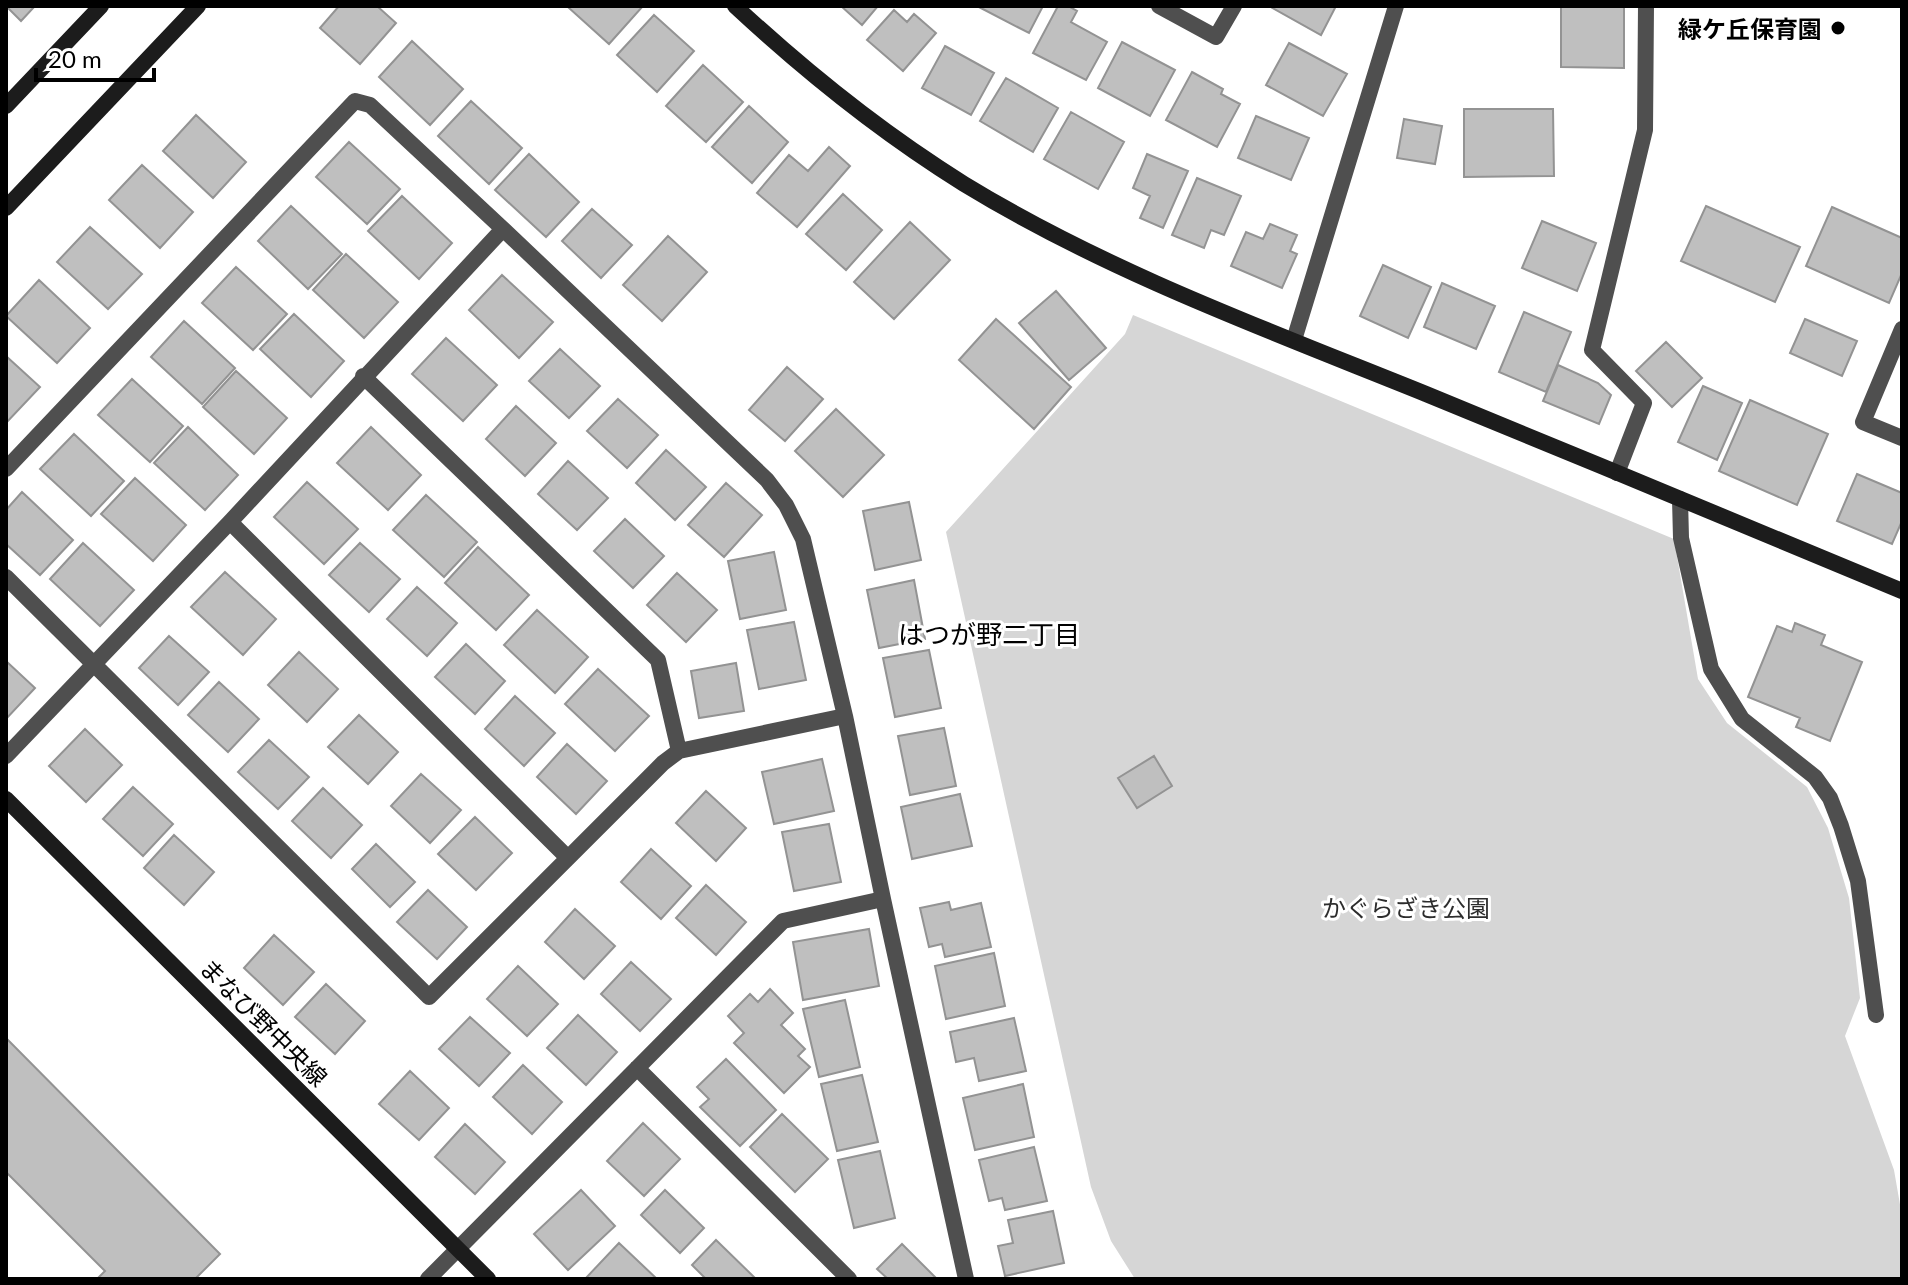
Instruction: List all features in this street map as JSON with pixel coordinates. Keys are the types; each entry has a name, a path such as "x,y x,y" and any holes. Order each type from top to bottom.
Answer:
{"street":[{"path":"6,106 101,6"},
{"path":"6,208 198,6"},
{"path":"735,6 847,102 911,149 966,185 1106,260 1902,591"},
{"path":"1159,6 1216,37 1234,6"},
{"path":"1294,340 1396,6"},
{"path":"1617,473 1644,403 1592,350 1645,130 1646,6"},
{"path":"6,469 355,101 370,105 767,480 786,505 803,539 845,716 966,1279"},
{"path":"6,756 230,522 503,229"},
{"path":"1902,329 1863,422 1902,438"},
{"path":"363,376 658,660 679,751"},
{"path":"1680,499 1681,538 1711,669 1742,719 1815,777 1830,798 1841,826 1858,881 1876,1015"},
{"path":"230,522 567,857"},
{"path":"6,577 429,997 567,857 679,751 845,716"},
{"name":"まなび野中央線","path":"6,799 488,1279"},
{"path":"428,1279 783,921 883,899"},
{"path":"637,1068 849,1279"}],"green space":[{"name":"かぐらざき公園","path":"1133,315 1674,539 1698,679 1727,723 1807,787 1828,828 1849,898 1860,998 1845,1036 1894,1170 1902,1216 1902,1279 1135,1279 1111,1241 1091,1187 946,532 1125,334"}],"building":[{"path":"6,6 35,6 21,21"},
{"path":"339,6 377,6 396,23 360,64 320,28"},
{"path":"643,6 609,44 569,8"},
{"path":"841,6 878,6 862,25"},
{"path":"977,6 1043,6 1029,33"},
{"path":"1058,6 1068,6 1077,11 1071,22 1107,42 1086,80 1033,53"},
{"path":"1269,6 1336,6 1321,35"},
{"path":"1561,6 1624,6 1624,68 1561,67"},
{"path":"894,10 907,22 914,14 936,33 903,71 867,40"},
{"path":"654,15 694,51 657,92 617,55"},
{"path":"412,41 463,89 430,125 379,77"},
{"path":"1122,42 1175,70 1150,116 1098,88"},
{"path":"1289,43 1347,74 1323,116 1266,85"},
{"path":"945,46 994,73 971,115 922,88"},
{"path":"703,65 743,102 706,142 666,106"},
{"path":"1192,72 1223,89 1221,94 1240,104 1217,147 1166,120"},
{"path":"1006,78 1058,108 1033,152 980,121"},
{"path":"471,101 522,148 489,184 438,136"},
{"path":"749,106 788,142 752,183 712,147"},
{"path":"1464,109 1553,109 1554,176 1464,177"},
{"path":"1071,112 1124,142 1098,189 1044,159"},
{"path":"196,115 246,162 213,198 163,151"},
{"path":"1256,116 1309,138 1291,180 1238,158"},
{"path":"1404,119 1442,126 1435,164 1397,158"},
{"path":"349,142 400,189 367,224 316,177"},
{"path":"829,147 850,166 797,227 757,193 789,155 808,171"},
{"path":"529,154 579,202 546,237 495,190"},
{"path":"1147,154 1188,171 1163,228 1140,218 1150,196 1133,188"},
{"path":"142,165 193,212 160,248 109,200"},
{"path":"1197,178 1241,196 1224,235 1211,230 1204,248 1172,235"},
{"path":"843,194 882,230 846,270 806,234"},
{"path":"402,196 452,243 419,279 368,231"},
{"path":"291,206 342,254 308,289 258,241"},
{"path":"1706,206 1800,247 1775,302 1681,261"},
{"path":"1832,207 1902,238 1902,273 1889,303 1806,266"},
{"path":"592,209 632,245 601,278 562,241"},
{"path":"1542,221 1596,243 1577,291 1522,268"},
{"path":"910,222 950,260 894,319 854,282"},
{"path":"1270,224 1297,235 1290,251 1297,254 1282,288 1231,266 1246,232 1263,239"},
{"path":"90,227 142,274 108,309 57,262"},
{"path":"668,236 707,272 662,321 623,285"},
{"path":"346,254 398,302 364,338 313,290"},
{"path":"1383,265 1431,287 1408,338 1360,316"},
{"path":"236,267 287,314 253,350 202,303"},
{"path":"502,275 553,322 519,358 469,310"},
{"path":"39,280 90,328 57,363 6,316"},
{"path":"1442,283 1495,306 1476,349 1424,327"},
{"path":"1056,291 1106,348 1069,380 1019,323"},
{"path":"1524,312 1571,332 1546,392 1499,372"},
{"path":"294,314 344,361 311,397 260,349"},
{"path":"996,319 1071,387 1034,429 959,360"},
{"path":"1805,319 1857,341 1842,376 1790,353"},
{"path":"184,321 235,368 202,404 151,357"},
{"path":"446,338 497,385 463,421 412,374"},
{"path":"1666,342 1702,378 1672,407 1636,371"},
{"path":"560,349 600,386 569,418 529,381"},
{"path":"6,356 40,387 6,423"},
{"path":"1558,365 1598,383 1611,395 1599,424 1543,401"},
{"path":"787,367 823,399 785,441 749,410"},
{"path":"236,371 287,418 254,454 203,407"},
{"path":"132,379 183,426 150,462 98,415"},
{"path":"1703,386 1742,403 1717,460 1678,442"},
{"path":"618,399 658,435 627,468 587,431"},
{"path":"1750,400 1828,434 1797,505 1719,471"},
{"path":"516,406 556,443 525,476 486,439"},
{"path":"836,409 884,455 843,497 795,451"},
{"path":"188,427 238,475 205,510 154,463"},
{"path":"371,427 421,475 388,510 337,463"},
{"path":"74,434 124,481 91,516 40,469"},
{"path":"666,450 706,487 675,520 636,483"},
{"path":"568,461 608,498 577,530 538,494"},
{"path":"1857,474 1902,493 1902,521 1892,544 1837,521"},
{"path":"135,478 186,525 153,561 101,514"},
{"path":"307,482 358,529 324,564 274,517"},
{"path":"726,483 762,515 724,557 688,525"},
{"path":"22,492 73,540 40,575 6,544 6,510"},
{"path":"426,495 477,542 444,577 393,530"},
{"path":"909,502 921,560 875,570 863,511"},
{"path":"625,519 664,556 633,588 594,551"},
{"path":"83,543 134,590 100,626 50,579"},
{"path":"360,543 400,579 369,612 329,575"},
{"path":"478,547 529,595 496,630 445,583"},
{"path":"774,552 786,610 740,619 728,561"},
{"path":"225,572 276,619 243,655 191,607"},
{"path":"677,573 717,610 686,642 647,605"},
{"path":"914,580 925,639 879,648 867,590"},
{"path":"417,587 457,623 427,656 387,619"},
{"path":"537,610 588,657 555,693 504,645"},
{"path":"794,622 806,680 759,689 747,630"},
{"path":"1795,623 1825,635 1821,645 1862,662 1830,741 1796,727 1800,718 1748,697 1777,626 1792,632"},
{"path":"169,636 209,672 178,705 139,668"},
{"path":"466,644 505,681 475,714 435,677"},
{"path":"929,650 941,708 895,717 883,658"},
{"path":"299,652 338,689 307,722 268,685"},
{"path":"6,661 35,688 6,719"},
{"path":"736,663 744,711 699,718 691,671"},
{"path":"598,669 649,716 615,751 565,704"},
{"path":"219,682 259,719 228,752 188,715"},
{"path":"515,696 555,733 524,766 485,729"},
{"path":"359,715 398,752 368,784 328,747"},
{"path":"944,728 956,786 910,795 898,736"},
{"path":"85,729 122,765 86,802 49,766"},
{"path":"269,740 309,777 278,809 238,772"},
{"path":"567,744 607,781 576,814 537,777"},
{"path":"1154,756 1172,786 1137,808 1118,778"},
{"path":"822,759 834,811 774,824 762,772"},
{"path":"421,774 461,810 430,843 391,806"},
{"path":"133,787 173,824 143,856 103,819"},
{"path":"323,788 362,825 331,858 292,821"},
{"path":"706,791 746,828 716,861 676,823"},
{"path":"960,794 972,846 912,859 901,807"},
{"path":"475,817 512,853 476,890 438,854"},
{"path":"829,824 841,882 794,891 782,832"},
{"path":"174,835 214,872 184,905 144,868"},
{"path":"376,844 415,882 390,907 352,869"},
{"path":"651,849 691,886 661,919 621,882"},
{"path":"706,885 746,922 716,955 676,918"},
{"path":"428,890 467,927 437,959 397,922"},
{"path":"949,902 951,910 981,903 991,947 945,957 942,944 929,947 920,908"},
{"path":"575,909 615,946 584,979 545,942"},
{"path":"869,929 879,986 803,1000 793,942"},
{"path":"274,935 314,972 283,1005 244,968"},
{"path":"994,953 1005,1006 946,1019 935,966"},
{"path":"631,962 671,999 640,1031 601,994"},
{"path":"518,966 558,1004 527,1036 487,999"},
{"path":"326,984 365,1021 335,1054 295,1017"},
{"path":"770,989 793,1013 781,1025 805,1049 798,1056 810,1067 784,1093 734,1043 744,1033 728,1016 750,994 758,1002"},
{"path":"845,1000 860,1067 819,1077 803,1009"},
{"path":"578,1015 617,1052 586,1085 547,1048"},
{"path":"470,1017 510,1053 479,1086 439,1049"},
{"path":"1014,1018 1026,1071 979,1081 974,1058 956,1062 950,1032"},
{"path":"6,1038 220,1254 195,1279 97,1279 105,1271 6,1172"},
{"path":"726,1059 776,1110 740,1146 700,1107 709,1099 697,1087"},
{"path":"523,1065 562,1102 532,1134 493,1097"},
{"path":"410,1071 449,1108 419,1140 379,1104"},
{"path":"862,1075 878,1142 837,1151 821,1084"},
{"path":"1023,1084 1034,1137 975,1150 963,1098"},
{"path":"782,1114 828,1159 795,1192 750,1147"},
{"path":"643,1123 680,1159 644,1196 607,1161"},
{"path":"465,1124 505,1162 475,1194 435,1157"},
{"path":"1034,1147 1047,1201 1005,1210 1002,1198 989,1201 979,1160"},
{"path":"880,1151 895,1218 854,1228 838,1160"},
{"path":"581,1190 615,1226 568,1270 534,1234"},
{"path":"665,1190 704,1228 680,1253 641,1215"},
{"path":"1053,1211 1064,1263 1005,1276 998,1246 1013,1243 1008,1220"},
{"path":"716,1240 754,1279 706,1279 692,1265"},
{"path":"619,1243 657,1279 585,1279"},
{"path":"902,1244 937,1279 888,1279 877,1269"}],"place":[{"name":"緑ケ丘保育園","path":"1838,28"}],"district":[{"name":"はつが野二丁目","path":"989,634"}]}
